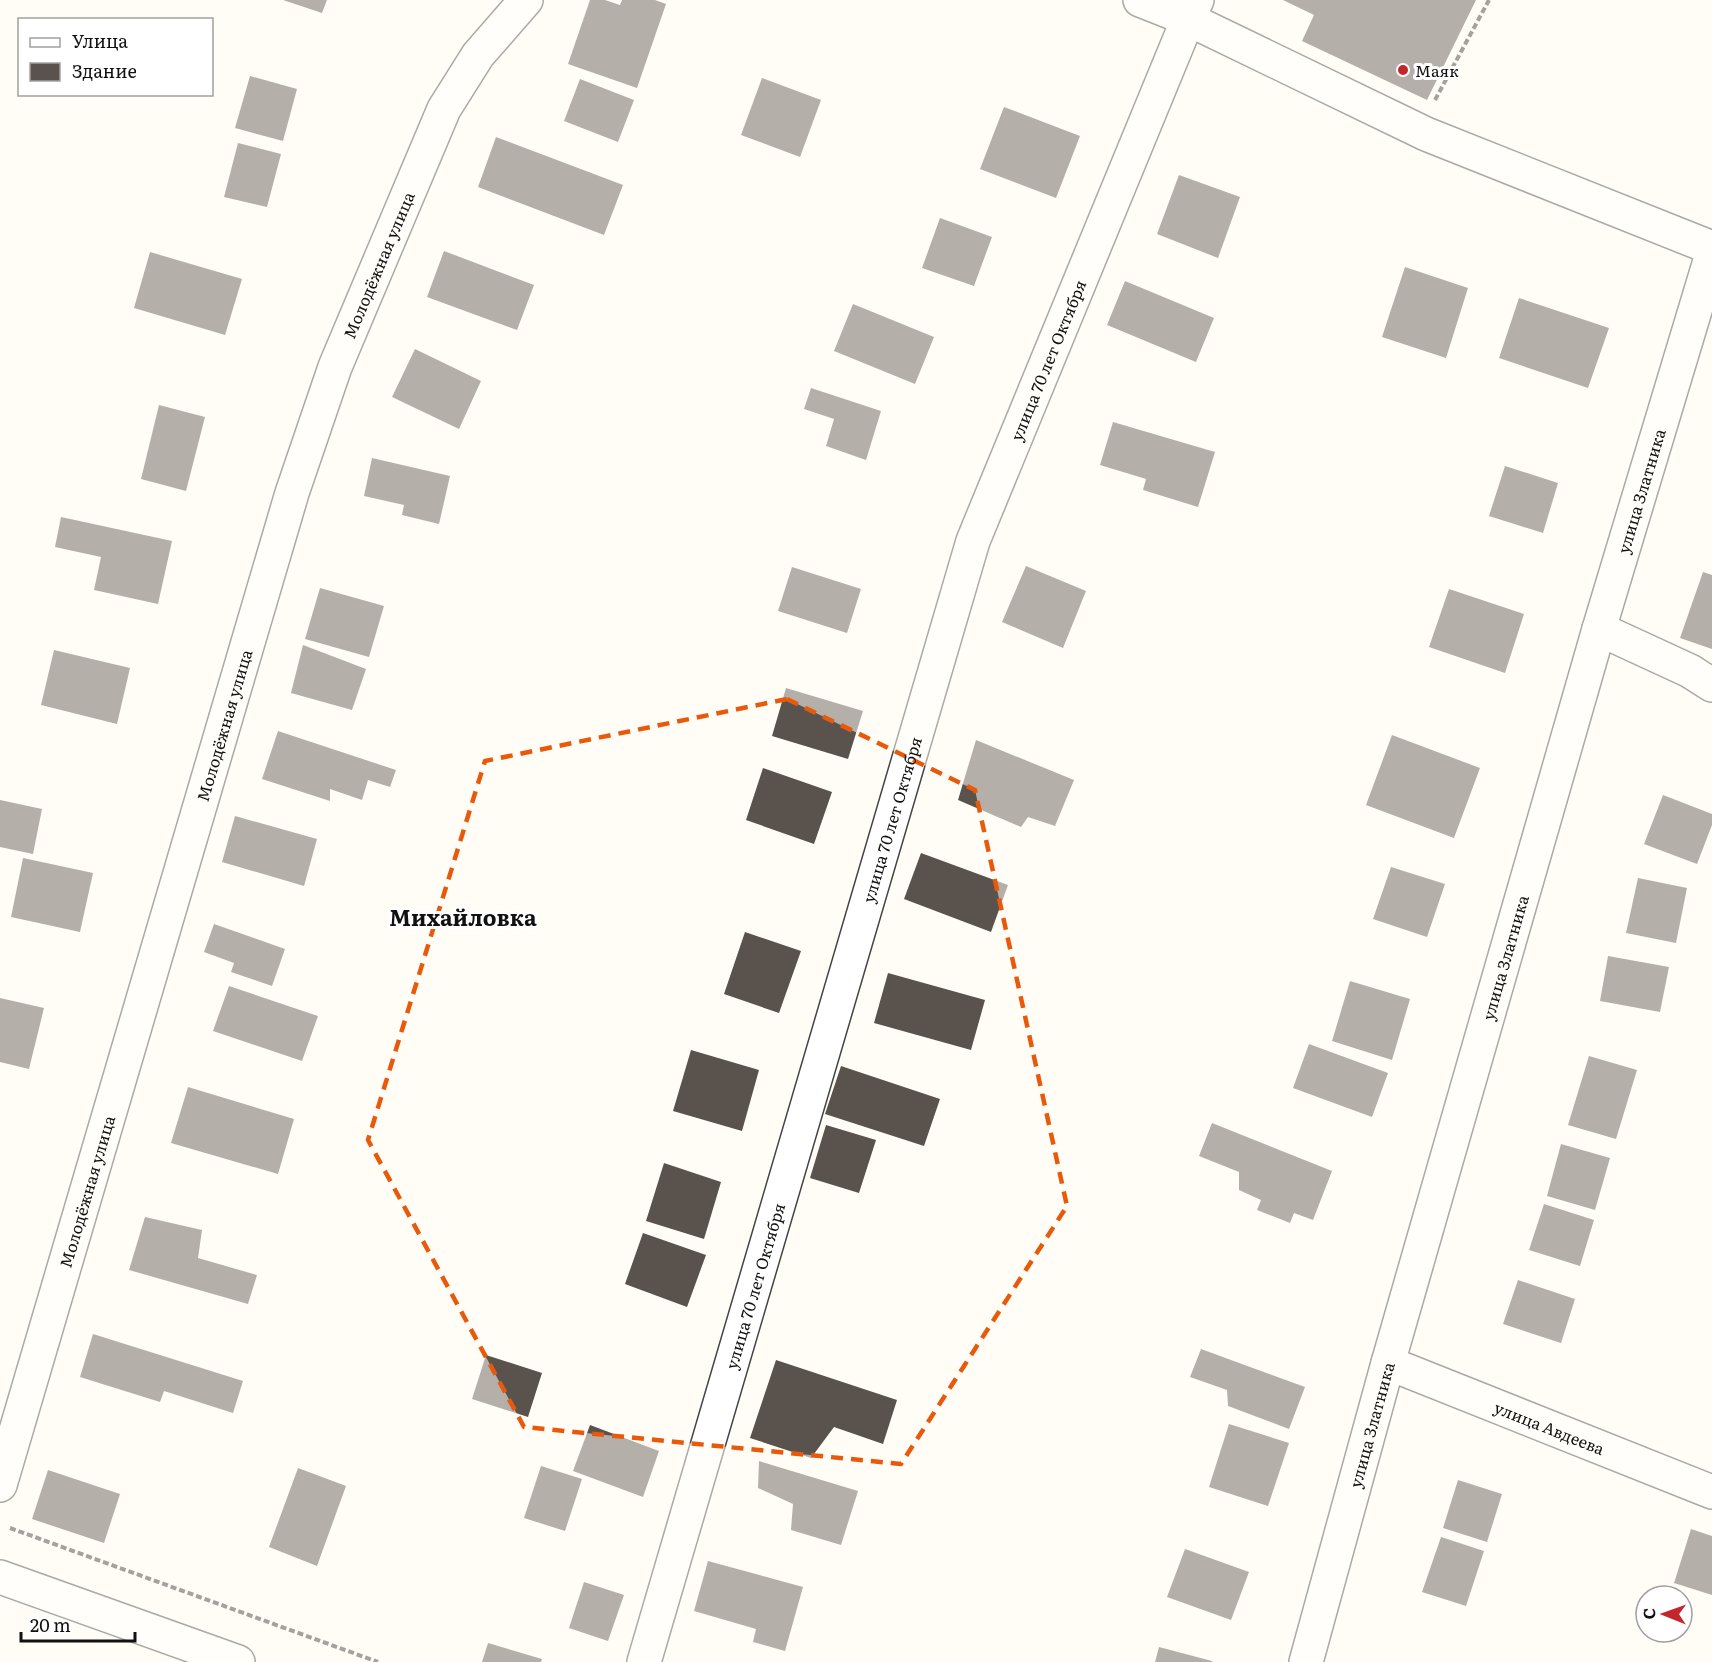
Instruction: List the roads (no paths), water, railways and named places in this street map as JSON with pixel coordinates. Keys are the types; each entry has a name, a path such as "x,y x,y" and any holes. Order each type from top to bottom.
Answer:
{"street":[{"name":"Молодёжная улица","path":"0,1485 289,504 335,367 444,109 478,55 525,0"},
{"path":"1140,0 1193,10 1419,131 1712,248"},
{"name":"улица 70 лет Октября","path":"644,1662 973,541 1193,10"},
{"name":"улица Златника","path":"1306,1662 1388,1363 1599,629 1712,254"},
{"path":"1599,629 1690,671 1712,685"},
{"name":"улица Авдеева","path":"1388,1363 1712,1492"},
{"path":"0,1577 238,1662"}],"place":[{"name":"Маяк","path":"1403,70"}],"district":[{"name":"Михайловка","path":"463,916"}]}
